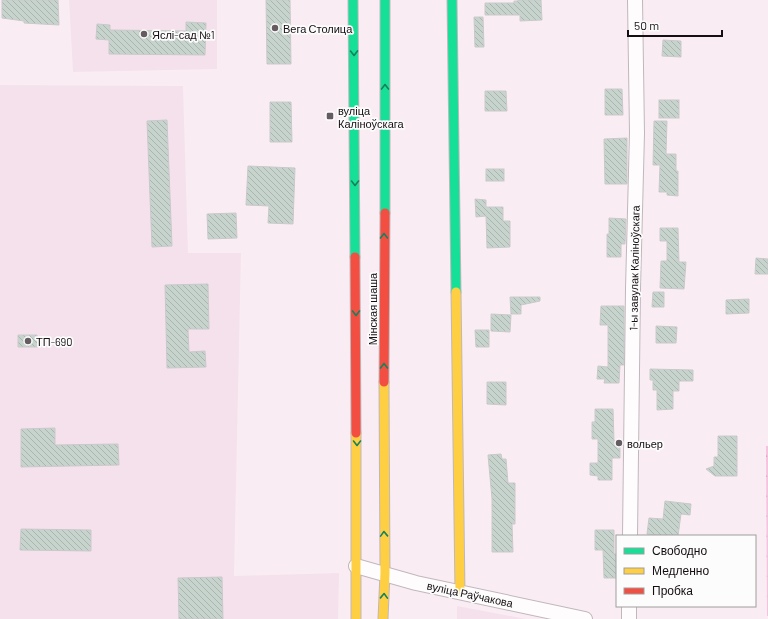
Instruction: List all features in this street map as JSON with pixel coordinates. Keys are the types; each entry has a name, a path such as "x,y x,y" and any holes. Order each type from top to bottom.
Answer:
{"main road":[{"name":"Мінская шаша","path":"353,0 357,523 356,619"},
{"name":"Мінская шаша","path":"383,619 385,573 385,0"},
{"path":"452,0 460,593"}],"street":[{"name":"1-ы завулак Каліноўскага","path":"630,535 633,289 637,132 635,0"},
{"name":"вуліца Раўчакова","path":"356,566 416,583 585,619"},
{"path":"629,607 629,619"}],"shaded area":[{"name":"Яслі-сад №1","path":"69,0 217,0 217,69 73,72"},
{"path":"0,85 183,86 188,253 241,253 234,576 339,573 338,619 0,619"},
{"path":"457,606 526,619 457,619"}],"green space":[{"path":"766,446 768,446 768,616 767,616"}],"building":[{"path":"2,0 58,0 59,25 24,23 24,21 2,18"},
{"path":"266,0 290,0 291,64 267,64"},
{"path":"541,0 542,20 520,21 520,15 485,15 485,3 514,3 514,1"},
{"path":"474,17 483,17 484,47 475,47"},
{"path":"186,22 206,23 205,55 109,54 109,40 96,39 97,24 110,25 110,30 186,31"},
{"path":"663,40 681,41 681,57 662,56"},
{"path":"605,89 622,89 623,115 605,115"},
{"path":"485,91 506,91 507,111 485,111"},
{"path":"659,100 679,100 679,118 659,118"},
{"path":"270,102 291,102 292,142 270,142"},
{"path":"167,120 172,246 152,247 147,121"},
{"path":"654,121 667,121 666,154 676,154 678,196 667,195 667,192 659,192 660,165 653,165"},
{"path":"627,138 627,184 605,184 604,139"},
{"path":"248,166 295,168 293,224 268,223 269,206 246,205"},
{"path":"486,169 504,169 504,181 486,181"},
{"path":"475,199 486,200 486,207 503,207 503,221 510,221 510,247 487,248 486,216 476,217"},
{"path":"236,213 237,238 208,239 207,214"},
{"path":"609,218 626,219 625,244 621,244 621,257 607,257"},
{"path":"660,228 678,228 679,262 686,262 684,289 660,288 661,261 667,261 667,241 660,241"},
{"path":"756,258 768,259 768,274 755,274"},
{"path":"208,284 209,329 188,329 189,352 205,351 206,367 167,368 165,285"},
{"path":"653,292 664,292 664,307 652,307"},
{"path":"510,297 540,297 540,301 521,305 521,314 511,314"},
{"path":"749,299 749,313 726,314 726,300"},
{"path":"601,306 624,306 624,365 620,365 619,383 604,383 605,379 597,379 598,366 608,367 608,325 600,325"},
{"path":"491,314 511,315 510,332 491,331"},
{"path":"656,326 677,327 676,343 656,343"},
{"path":"475,330 489,330 489,347 476,347"},
{"name":"ТП-690","path":"18,335 37,335 38,347 18,347"},
{"path":"650,369 693,370 693,381 679,381 679,391 673,391 673,409 657,410 657,390 653,390 653,380 650,380"},
{"path":"487,382 506,382 506,405 487,404"},
{"path":"595,409 613,409 614,441 620,440 620,458 612,458 612,480 598,480 598,476 590,475 590,463 598,463 598,439 592,439 592,422 595,422"},
{"path":"55,428 55,445 118,444 119,465 21,467 21,429"},
{"path":"718,436 737,436 737,476 715,476 706,469 714,466 714,457 718,457"},
{"path":"501,454 502,459 506,459 508,483 515,483 515,524 512,524 513,552 492,552 492,499 488,455"},
{"path":"665,501 691,504 690,515 681,514 678,535 647,534 649,518 663,519"},
{"path":"21,529 91,530 91,551 20,550"},
{"path":"595,530 614,530 616,578 604,578 603,550 595,550"},
{"path":"222,577 223,619 179,619 178,578"}],"traffic: fast":[{"path":"353,0 355,257"},
{"path":"385,0 385,213"},
{"path":"452,0 456,292"}],"traffic: slow":[{"path":"456,292 460,593"},
{"path":"383,619 385,573 384,382"},
{"path":"356,433 356,619"}],"traffic: jam":[{"path":"384,382 385,213"},
{"path":"355,257 356,433"}],"place":[{"name":"Вега Столица","path":"275,28"},
{"name":"Яслі-сад №1","path":"144,34"},
{"name":"вуліца Каліноўскага","path":"330,116"},
{"name":"ТП-690","path":"28,341"},
{"name":"вольер","path":"619,443"}]}
